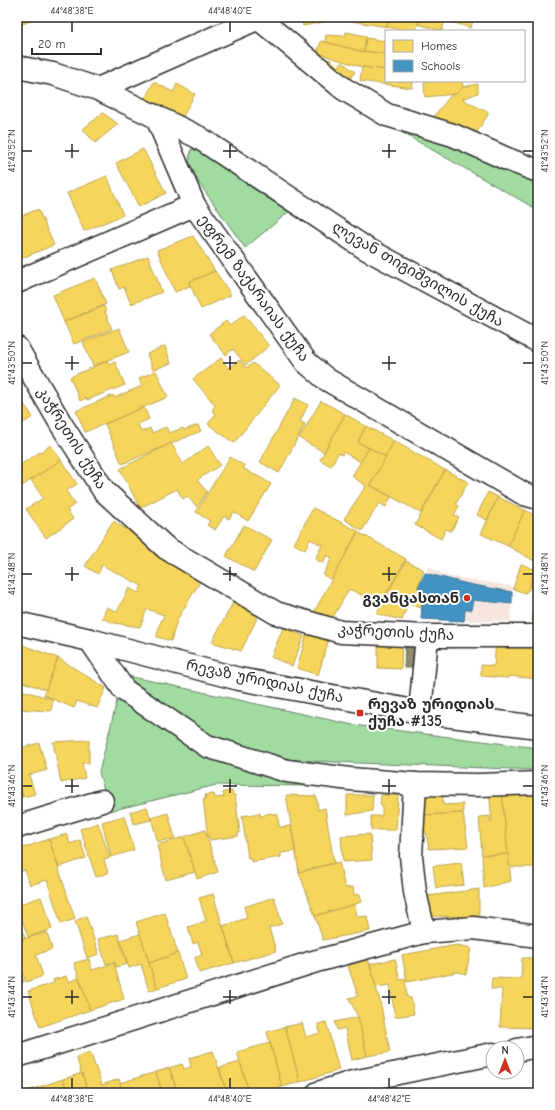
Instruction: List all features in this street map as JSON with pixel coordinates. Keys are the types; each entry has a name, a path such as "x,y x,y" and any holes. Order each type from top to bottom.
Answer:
{"street":[{"path":"98,89 260,18 344,89 387,115 453,135 507,159 538,170"},
{"path":"17,68 53,74 98,89 156,116"},
{"name":"ეფრემ ზაქარაიას ქუჩა","path":"156,116 194,205 306,362 326,379 524,494 538,498"},
{"name":"ლევან თიგიშვილის ქუჩა","path":"156,116 198,137 365,248 538,341"},
{"path":"17,282 194,205"},
{"name":"კაჭრეთის ქუჩა","path":"17,348 61,424 104,491 166,548 276,613 341,632 428,636 538,636"},
{"name":"რევაზ ურიდიას ქუჩა","path":"17,623 90,640 239,679 420,712 538,727"},
{"path":"420,712 428,636"},
{"path":"90,640 124,690 206,746 287,771 350,780 415,784 479,785 538,783"},
{"path":"415,784 411,856 415,892 424,932"},
{"path":"17,827 102,801"},
{"path":"17,1056 313,962 424,932 472,928 538,936"},
{"path":"525,1048 538,1046"},
{"path":"318,1093 353,1082 485,1056"}],"shaded area":[{"name":"გვანცასთან","path":"429,567 447,576 512,586 511,622 421,619 423,590 418,588"}],"green space":[{"path":"371,115 538,176 538,210"},
{"path":"191,149 207,154 292,209 245,248 199,183 189,161"},
{"path":"124,675 353,725 538,748 538,770 282,759 210,737"},
{"path":"118,697 199,754 315,786 216,785 110,811 99,772"}],"building: Homes":[{"path":"17,17 36,17 36,19 17,26"},
{"path":"301,17 388,17 387,27 345,20 329,21 303,26"},
{"path":"388,17 420,17 416,30 402,30 387,27"},
{"path":"420,17 474,17 471,28 445,20 442,30 418,24"},
{"path":"346,32 366,36 364,52 325,42 326,35 345,36"},
{"path":"366,38 385,41 385,54 364,51"},
{"path":"321,41 364,52 385,54 385,70 362,67 317,53"},
{"path":"329,59 339,67 342,62 355,72 347,82 325,64"},
{"path":"362,67 385,70 385,82 413,82 412,88 360,81"},
{"path":"154,82 173,92 177,84 195,94 182,118 145,98"},
{"path":"424,82 462,82 463,87 456,94 425,97"},
{"path":"478,84 478,93 462,99 489,113 473,138 433,117 452,94 456,94 463,87"},
{"path":"103,113 118,124 95,143 83,129"},
{"path":"143,149 166,193 139,207 116,163"},
{"path":"107,176 123,215 84,231 67,193"},
{"path":"38,209 54,245 17,260 17,218"},
{"path":"193,236 215,271 189,282 190,286 175,292 157,250"},
{"path":"148,256 162,292 131,304 124,287 119,289 112,270"},
{"path":"215,271 231,295 201,309 189,282"},
{"path":"95,278 106,304 64,322 53,295"},
{"path":"104,306 112,329 74,344 64,322"},
{"path":"244,315 269,346 246,365 233,349 226,355 209,334 226,321 230,326"},
{"path":"119,328 129,352 93,366 83,342"},
{"path":"165,346 171,363 153,370 147,354"},
{"path":"221,358 228,368 240,360 246,368 253,363 280,385 234,443 208,424 216,414 212,411 215,405 193,379"},
{"path":"107,361 109,365 115,362 125,385 87,400 86,398 80,401 70,377"},
{"path":"156,371 168,397 85,432 76,411 113,395 114,398 142,386 139,378"},
{"path":"295,398 308,405 300,421 305,424 279,473 260,462"},
{"path":"21,400 33,417 17,427 17,403"},
{"path":"321,401 345,414 324,452 299,438"},
{"path":"144,407 149,419 138,424 141,432 150,428 152,433 166,427 169,433 198,425 201,431 122,464 105,424"},
{"path":"345,414 366,426 358,442 369,448 361,462 343,452 342,455 338,453 331,466 320,460"},
{"path":"366,426 394,441 386,457 358,442"},
{"path":"394,441 445,470 421,513 370,485"},
{"path":"171,443 183,464 208,446 220,465 197,480 207,492 197,507 187,496 183,499 177,489 140,508 120,469"},
{"path":"51,445 61,460 22,486 17,479 17,472 22,469 20,465"},
{"path":"369,448 386,457 370,485 391,497 386,507 379,503 362,531 344,519 366,486 352,476"},
{"path":"230,457 245,466 243,468 271,484 248,521 234,512 229,519 224,516 215,530 207,525 210,521 196,512"},
{"path":"61,460 77,484 66,491 75,504 67,510 73,519 46,538 26,509 43,498 31,480"},
{"path":"445,470 468,482 456,504 459,506 454,515 459,517 451,531 446,529 441,539 415,525"},
{"path":"488,492 498,497 487,520 477,515"},
{"path":"498,497 525,510 508,546 481,534"},
{"path":"313,508 358,531 332,580 323,575 332,558 327,555 323,563 315,559 322,545 310,539 305,550 294,544"},
{"path":"525,510 538,517 538,556 536,562 508,546"},
{"path":"113,521 203,577 177,620 171,641 157,637 159,626 164,615 147,609 140,627 114,623 102,618 107,607 117,612 129,588 138,593 142,586 102,565 98,574 85,566"},
{"path":"244,525 272,540 254,572 226,556"},
{"path":"358,532 406,559 381,604 349,589 331,621 314,612"},
{"path":"538,556 538,581 531,580 536,562"},
{"path":"406,561 424,570 418,586 418,588 423,590 422,608 408,604 402,620 377,614 381,604"},
{"path":"521,564 534,569 529,590 527,590 526,593 513,589"},
{"path":"531,580 538,581 538,622 532,621 537,588 530,587"},
{"path":"236,597 261,610 241,651 212,642"},
{"path":"283,628 304,636 292,666 271,657"},
{"path":"307,633 329,639 318,675 297,668"},
{"path":"496,641 538,645 538,679 508,676 508,678 481,676 481,665 494,666"},
{"path":"378,642 402,642 401,669 378,668"},
{"path":"17,643 58,658 46,690 17,680"},
{"path":"58,658 106,688 97,708 77,701 74,708 44,695"},
{"path":"17,689 53,699 51,711 17,709"},
{"path":"89,740 89,763 82,763 85,778 61,783 53,742"},
{"path":"39,743 47,770 29,775 35,794 23,797 17,778 17,749"},
{"path":"17,778 23,797 17,799"},
{"path":"422,790 443,790 443,805 463,804 463,813 423,815"},
{"path":"489,790 502,790 508,854 482,855 479,817 490,816 490,821 492,821"},
{"path":"502,790 538,790 538,867 509,867"},
{"path":"232,791 233,795 235,795 240,833 238,833 238,836 210,840 210,837 208,837 203,799 206,799 205,795 214,794 215,798 224,797 223,792"},
{"path":"286,795 316,796 318,810 325,808 334,863 299,872"},
{"path":"347,795 373,795 372,811 347,815"},
{"path":"381,795 398,795 396,830 371,830 371,816 382,816 382,805 380,805"},
{"path":"147,807 151,820 134,824 130,812"},
{"path":"168,813 175,838 158,842 151,818"},
{"path":"260,813 260,817 269,813 278,815 279,827 291,826 295,851 281,853 281,857 251,862 251,858 248,858 242,816"},
{"path":"463,813 468,847 429,849 426,832 424,832 423,815"},
{"path":"124,816 134,850 111,857 102,822"},
{"path":"98,823 110,858 104,860 108,873 96,877 80,829"},
{"path":"205,830 218,872 197,879 184,837"},
{"path":"67,834 70,844 80,840 86,858 59,867 49,839"},
{"path":"370,834 372,860 343,862 341,836"},
{"path":"184,837 195,872 166,880 157,845"},
{"path":"49,839 75,919 61,924 47,880 30,885 25,870 19,872 17,867 17,850"},
{"path":"508,854 511,881 484,888 482,855"},
{"path":"339,862 345,888 353,887 354,895 360,894 362,902 315,916 299,872"},
{"path":"461,863 464,885 436,888 433,866"},
{"path":"479,889 479,917 431,916 428,896"},
{"path":"213,894 234,963 199,973 195,957 202,955 198,942 193,944 188,927 206,921 199,898"},
{"path":"41,897 52,929 28,937 17,905"},
{"path":"274,897 282,924 269,928 276,951 234,963 223,926 247,918 244,907"},
{"path":"355,904 357,917 367,916 370,931 323,940 315,916"},
{"path":"17,911 25,938 17,941"},
{"path":"165,913 178,953 149,963 136,922"},
{"path":"86,916 99,954 87,958 75,921"},
{"path":"47,932 52,949 36,955 43,976 26,982 17,955 17,941"},
{"path":"118,934 127,964 116,967 115,962 106,964 98,939"},
{"path":"140,934 157,988 149,991 141,964 129,968 120,940"},
{"path":"457,945 471,948 466,974 457,972 407,982 402,955"},
{"path":"178,953 186,979 157,988 149,963"},
{"path":"522,958 538,958 538,1028 500,1027 502,989 491,989 492,978 521,979"},
{"path":"17,959 24,982 17,984"},
{"path":"89,959 92,970 114,963 124,999 90,1010 74,963"},
{"path":"368,959 380,1001 390,1052 367,1056 358,1017 349,998 358,996 348,966"},
{"path":"395,959 400,980 405,979 407,997 411,998 414,1014 395,1017 390,985 376,987 370,964"},
{"path":"66,976 68,982 79,978 90,1010 40,1027 28,991 54,983 53,980"},
{"path":"358,1017 367,1056 352,1060 345,1028 337,1030 335,1022"},
{"path":"326,1022 339,1070 300,1082 285,1027 302,1023 306,1037 320,1033 318,1024"},
{"path":"285,1027 300,1082 282,1087 267,1032"},
{"path":"270,1043 282,1087 259,1093 249,1093 237,1052"},
{"path":"213,1051 227,1093 178,1093 169,1068 182,1064 184,1069 191,1067 189,1058"},
{"path":"90,1052 102,1085 119,1079 124,1093 88,1093 76,1057"},
{"path":"240,1062 249,1093 227,1093 219,1068"},
{"path":"169,1068 178,1093 162,1093 156,1072"},
{"path":"156,1072 162,1093 124,1093 120,1083"},
{"path":"82,1073 88,1093 68,1093 63,1079"},
{"path":"63,1079 68,1093 28,1093 27,1091"}],"building: Schools":[{"name":"გვანცასთან","path":"425,573 468,584 512,592 512,604 473,600 471,610 465,610 464,621 421,619 423,590 418,588"}],"building: Industry":[{"path":"405,641 417,642 417,668 404,668"}],"place":[{"name":"გვანცასთან","path":"467,598"},
{"name":"რევაზ ურიდიას ქუჩა #135","path":"360,713"}]}
